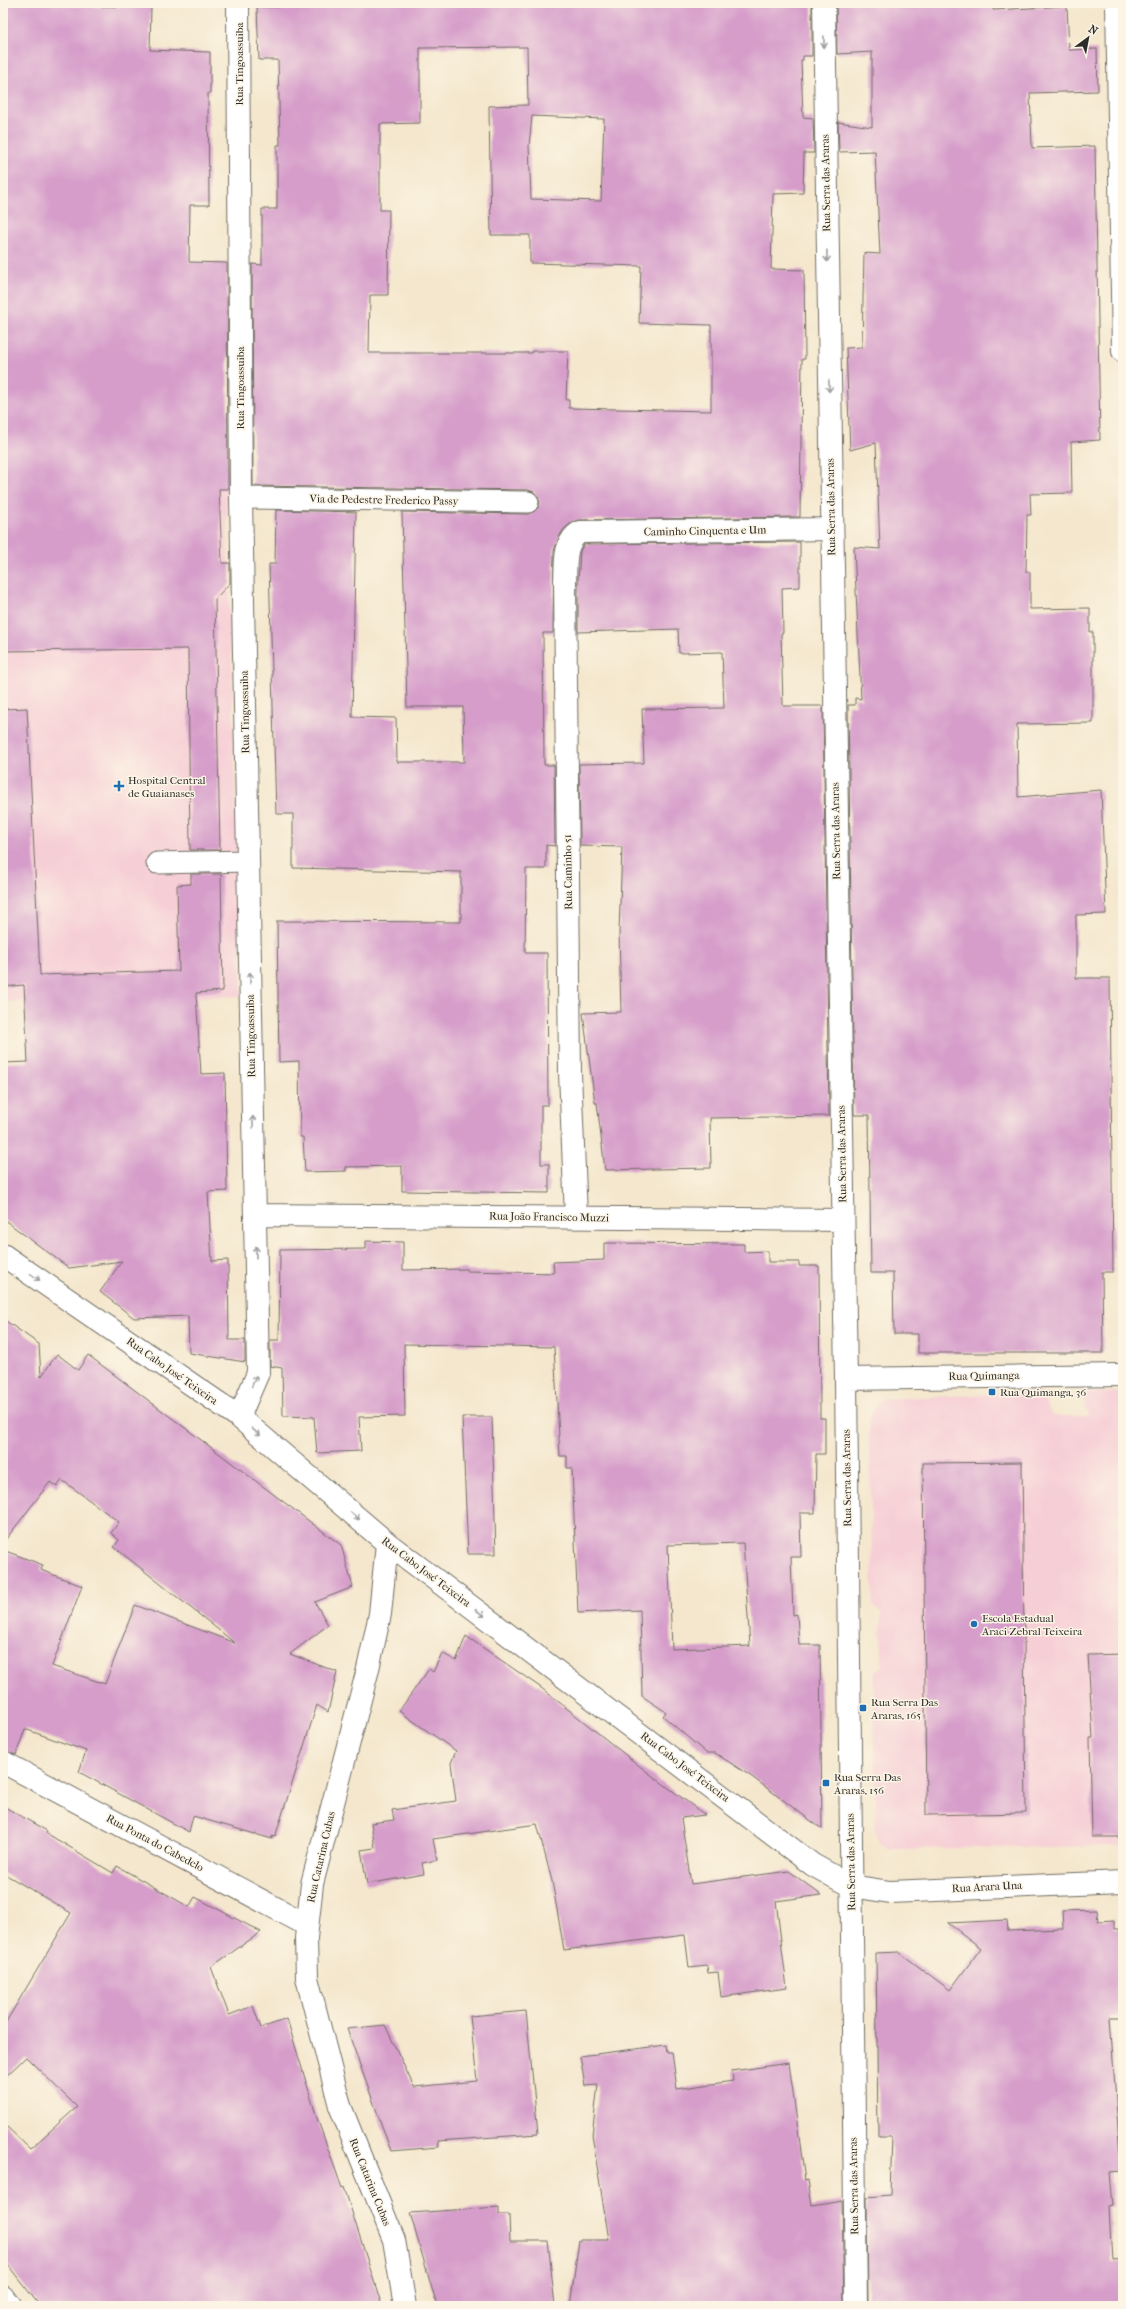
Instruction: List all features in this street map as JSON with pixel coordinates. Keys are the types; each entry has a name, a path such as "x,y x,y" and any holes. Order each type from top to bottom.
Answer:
{"street":[{"name":"Rua Tingoassuiba","path":"238,3 241,498 258,1373 239,1417"},
{"name":"Rua Serra das Araras","path":"824,3 831,529 846,1380 856,2306"},
{"path":"1117,3 1123,351"},
{"name":"Caminho Cinquenta e Um","path":"580,532 831,529"},
{"name":"Rua Caminho 51","path":"576,1217 570,1073 565,582 566,549 575,535 580,532"},
{"name":"Rua João Francisco Muzzi","path":"255,1215 843,1220"},
{"name":"Rua Cabo José Teixeira","path":"3,1255 239,1417 387,1543 813,1865 851,1886"},
{"name":"Rua Quimanga","path":"846,1380 1123,1375"},
{"name":"Rua Catarina Cubas","path":"387,1543 380,1614 368,1669 312,1884 306,1938 307,1978 340,2106 394,2240 405,2306"},
{"name":"Rua Ponta do Cabedelo","path":"3,1762 307,1925"},
{"name":"Rua Arara Una","path":"851,1886 890,1892 1123,1882"},
{"path":"3,2298 10,2306"}],"lane":[{"name":"Via de Pedestre Frederico Passy","path":"241,498 528,502"},
{"path":"157,863 248,861"}],"shaded area":[{"name":"Hospital Central de Guaianases","path":"224,422 242,996 3,1002 3,575"},
{"name":"Escola Estadual Araci Zebral Teixeira","path":"1042,1392 1052,1416 1089,1416 1080,1392 1123,1392 1123,1846 889,1849 879,1842 876,1832 874,1673 882,1666 881,1611 873,1605 869,1418 881,1399"}],"building":[{"path":"3,3 68,3 68,6 151,7 150,50 210,52 210,93 208,93 209,205 190,205 189,262 227,263 228,489 219,489 222,563 230,563 230,583 215,599 220,850 190,850 188,649 3,651"},
{"path":"280,3 812,3 812,56 803,56 803,60 801,60 803,117 813,118 814,153 804,153 803,193 773,194 771,269 804,270 805,359 802,359 800,517 580,520 572,522 564,529 559,537 554,551 553,633 543,633 544,765 554,765 555,846 546,845 546,869 526,869 525,953 547,953 548,1105 541,1105 541,1164 549,1164 549,1193 402,1191 402,1166 346,1167 346,1171 305,1172 303,1137 300,1137 299,1061 279,1062 277,921 461,922 461,872 293,868 293,814 276,814 269,564 275,564 276,510 356,512 352,717 396,718 397,762 464,762 463,707 407,707 402,512 528,514 538,508 540,502 534,492 528,490 253,486 252,264 262,265 262,209 277,209 277,145 280,145 278,60 259,60 257,7 280,7","holes":["527,47 528,105 489,106 491,235 530,235 530,263 641,266 639,323 711,325 711,411 569,408 569,400 566,400 568,351 532,351 532,353 369,353 370,295 388,295 389,210 380,210 380,124 420,123 420,48","532,116 604,119 601,201 531,199 529,146"]},
{"path":"836,3 971,3 971,7 993,6 993,10 1067,6 1069,50 1097,49 1098,91 1030,93 1032,148 1095,146 1100,440 1071,442 1072,493 1030,494 1031,515 1027,515 1026,572 1030,572 1030,609 1090,608 1090,632 1093,632 1093,723 1017,724 1018,797 1101,790 1106,914 1076,915 1076,978 1110,978 1113,1272 1102,1272 1103,1353 918,1353 918,1334 894,1334 893,1273 871,1273 869,1115 854,1115 848,705 855,705 855,698 861,699 854,547 880,549 876,443 850,450 846,348 862,347 864,253 880,254 875,151 839,152 838,122 872,127 872,52 837,54"},
{"path":"800,542 800,587 782,588 783,633 781,633 783,706 823,706 829,1116 710,1118 711,1168 605,1170 597,1103 595,1103 583,1013 621,1012 619,933 622,847 580,846 579,764 644,763 642,709 724,708 722,652 679,653 678,629 578,632 578,582 580,551 584,544"},
{"path":"27,708 40,975 179,971 177,885 191,884 191,874 221,874 223,991 196,993 201,1074 225,1073 227,1191 208,1192 212,1261 228,1260 229,1340 245,1340 245,1362 189,1353 188,1316 134,1318 100,1292 122,1261 69,1268 3,1219 3,1063 28,1062 24,985 3,987 3,709"},
{"path":"366,1241 403,1242 403,1270 467,1269 467,1271 554,1273 553,1262 604,1260 604,1243 744,1244 744,1252 768,1251 768,1262 799,1262 799,1266 819,1266 820,1418 825,1418 825,1454 816,1454 815,1513 800,1513 801,1557 791,1557 793,1615 797,1614 799,1645 820,1645 822,1829 752,1777 715,1753 706,1753 663,1716 666,1712 642,1696 640,1610 578,1613 572,1468 567,1468 567,1456 560,1456 554,1347 404,1344 405,1416 359,1417 361,1451 317,1453 314,1417 283,1416 282,1368 270,1366 270,1340 279,1340 280,1250 366,1249","holes":["743,1543 750,1646 672,1649 668,1545"]},
{"path":"3,1319 39,1344 41,1377 57,1354 78,1370 88,1355 341,1545 353,1587 315,1602 328,1625 290,1654 337,1672 328,1712 317,1705 275,1837 272,1836 272,1839 193,1816 189,1832 79,1772 86,1751 25,1729 16,1755 3,1750 3,1550 43,1565 41,1570 82,1586 52,1666 105,1684 135,1605 235,1643 114,1547 119,1540 111,1533 119,1522 62,1480 57,1487 50,1482 3,1543"},
{"path":"462,1417 492,1417 496,1554 468,1554"},
{"path":"1022,1462 1026,1813 926,1815 923,1463"},
{"path":"466,1636 540,1687 642,1768 705,1815 681,1818 691,1884 789,1871 821,1895 776,1901 787,1988 721,1997 718,1972 708,1973 707,1966 689,1968 685,1935 564,1950 552,1881 537,1824 433,1839 437,1860 422,1863 424,1874 367,1884 361,1850 375,1848 371,1823 394,1820 392,1810 456,1801 451,1763 456,1751 399,1711 429,1669 433,1672 442,1653 456,1661"},
{"path":"1123,1654 1123,1837 1092,1837 1090,1738 1093,1738 1088,1655"},
{"path":"3,1806 47,1831 46,1833 113,1873 117,1866 189,1907 195,1897 261,1932 211,1967 229,2015 253,2006 261,2028 287,2019 317,2118 342,2188 344,2187 382,2306 40,2306 3,2259 3,2123 30,2149 77,2107 26,2057 3,2079 3,2027 71,1913 3,1873"},
{"path":"1097,1910 1098,1921 1114,1920 1114,1929 1123,1929 1123,2017 1110,2017 1121,2171 1110,2172 1113,2206 1109,2207 1112,2261 1123,2260 1123,2306 868,2306 867,2197 890,2195 892,2136 878,2136 876,1953 899,1952 950,1990 981,1948 948,1923 1007,1920 1008,1931 1063,1929 1062,1911"},
{"path":"526,2011 538,2134 438,2141 439,2147 391,2151 347,2029 385,2025 414,2087 477,2081 470,2016"},
{"path":"666,2045 667,2052 672,2052 677,2089 733,2081 732,2071 789,2063 805,2181 808,2180 812,2206 842,2201 844,2306 570,2306 579,2240 609,2240 592,2135 598,2085 585,2086 580,2056"},
{"path":"499,2207 499,2215 509,2215 510,2241 548,2241 555,2306 437,2306 410,2213"}],"place":[{"name":"Hospital Central de Guaianases","path":"119,786"},
{"name":"Rua Quimanga, 36","path":"992,1392"},
{"name":"Escola Estadual Araci Zebral Teixeira","path":"974,1624"},
{"name":"Rua Serra Das Araras, 165","path":"863,1708"},
{"name":"Rua Serra Das Araras, 156","path":"826,1783"}]}
